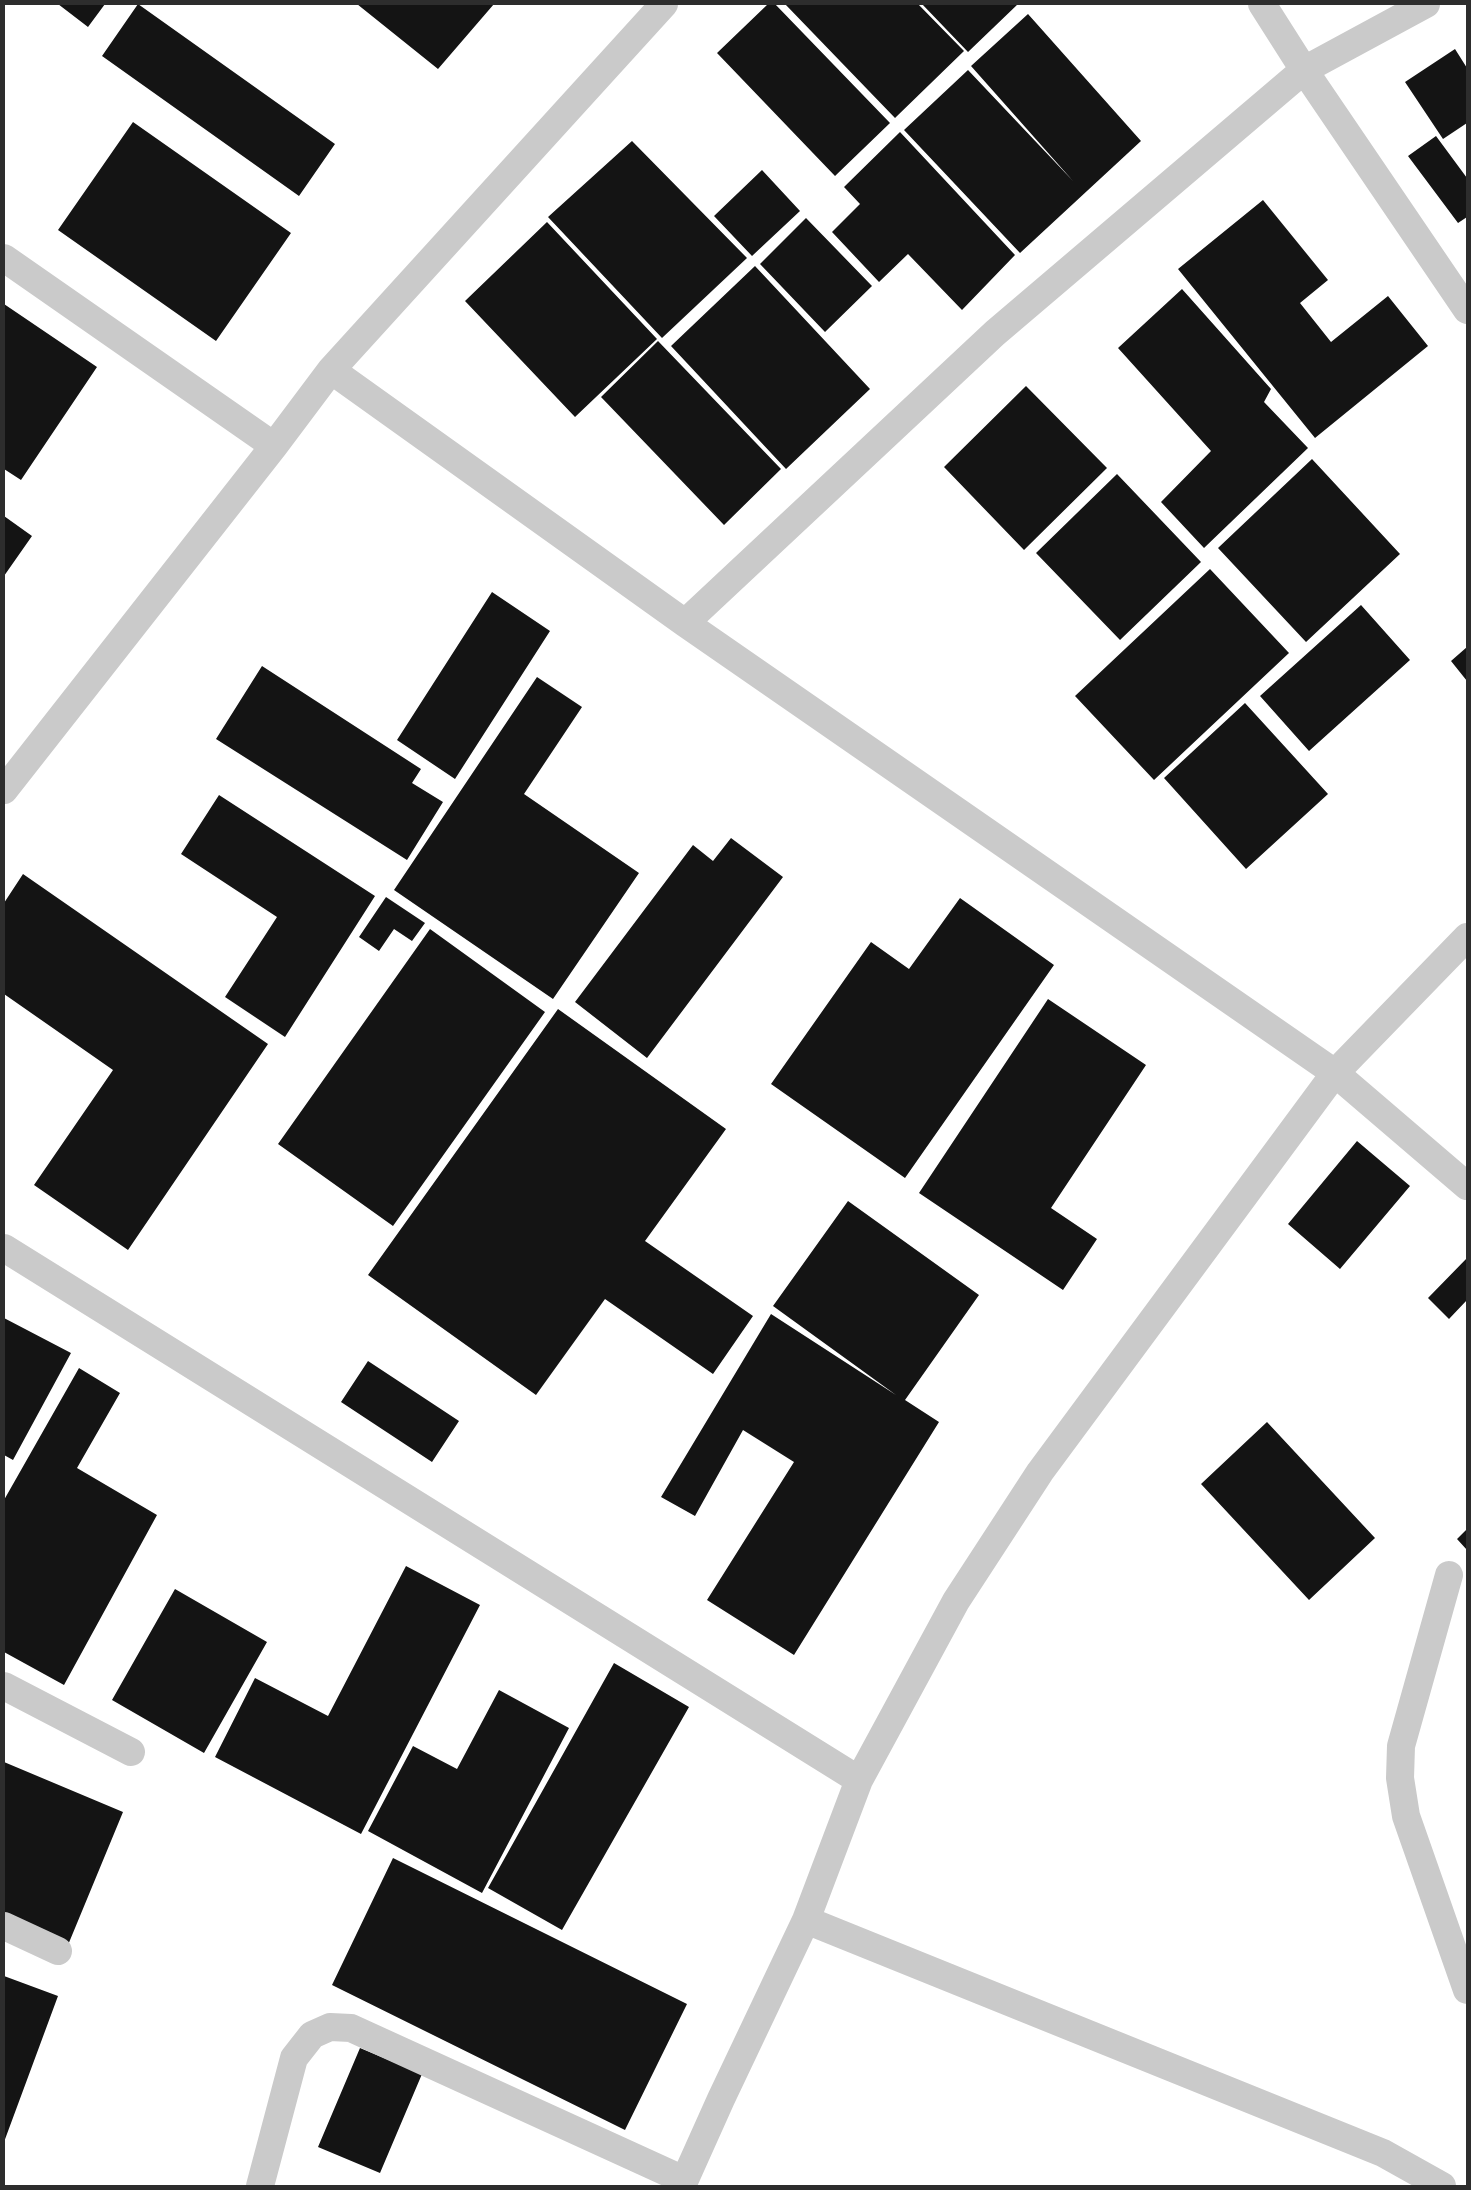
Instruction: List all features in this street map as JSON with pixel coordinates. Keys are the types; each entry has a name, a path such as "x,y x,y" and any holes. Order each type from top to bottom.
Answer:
{"street":[{"path":"4,790 274,446 331,370 664,4"},
{"path":"1262,4 1304,70 1467,310"},
{"path":"685,623 995,333 1304,70 1426,4"},
{"path":"4,258 274,446"},
{"path":"331,370 685,623 1335,1073 1467,1186"},
{"path":"260,2186 294,2058 312,2035 330,2027 351,2028 683,2183 806,1920 859,1780 956,1601 1040,1472 1335,1073 1467,937"},
{"path":"4,1248 859,1780"},
{"path":"1449,1575 1401,1746 1400,1778 1406,1816 1467,1990"},
{"path":"4,1686 131,1752"},
{"path":"806,1920 1383,2153 1442,2186"},
{"path":"4,1926 58,1951"}],"building":[{"path":"58,4 105,4 88,27"},
{"path":"138,4 335,144 299,196 102,56"},
{"path":"357,4 494,4 438,69"},
{"path":"768,4 775,4 890,123 835,176 717,53"},
{"path":"785,4 918,4 964,51 895,118"},
{"path":"922,4 1018,4 968,52"},
{"path":"1028,14 1141,141 1020,253 904,130 968,70 1073,181 971,66"},
{"path":"1455,49 1467,68 1467,123 1443,139 1405,82"},
{"path":"133,122 291,233 216,341 58,230"},
{"path":"900,132 1015,255 962,310 908,254 879,282 832,232 860,204 844,187"},
{"path":"1436,136 1467,178 1467,217 1458,223 1408,156"},
{"path":"632,141 747,258 662,338 548,217"},
{"path":"762,170 800,211 752,256 714,216"},
{"path":"1263,200 1328,280 1300,303 1331,342 1388,296 1428,346 1315,438 1178,269"},
{"path":"806,218 872,286 825,332 760,264"},
{"path":"547,222 657,339 575,417 465,301"},
{"path":"755,266 870,389 786,469 671,346"},
{"path":"1182,289 1271,389 1264,402 1308,448 1204,548 1161,502 1211,451 1118,348"},
{"path":"4,304 97,367 21,480 4,469"},
{"path":"658,341 781,469 724,525 601,397"},
{"path":"1026,386 1107,468 1024,550 944,467"},
{"path":"1312,459 1400,554 1306,642 1218,548"},
{"path":"1117,474 1201,562 1120,640 1036,553"},
{"path":"4,516 32,536 4,576"},
{"path":"1210,569 1289,653 1154,780 1075,696"},
{"path":"492,592 550,631 455,779 397,740"},
{"path":"1361,605 1410,660 1309,751 1260,696"},
{"path":"1467,647 1467,681 1451,661"},
{"path":"262,666 421,769 412,783 443,802 407,860 216,739"},
{"path":"537,677 582,707 524,794 639,873 553,999 394,890"},
{"path":"1245,703 1328,794 1246,869 1164,778"},
{"path":"219,795 375,896 285,1037 225,997 277,917 181,854"},
{"path":"731,838 783,877 647,1058 575,1002 693,845 713,861"},
{"path":"23,874 268,1044 128,1250 34,1185 113,1070 4,994 4,903"},
{"path":"386,897 425,923 412,941 394,929 379,951 359,937"},
{"path":"960,898 1054,965 905,1178 771,1084 871,942 909,969"},
{"path":"430,929 545,1012 393,1226 278,1144"},
{"path":"1048,999 1146,1065 1051,1208 1097,1239 1063,1290 919,1193"},
{"path":"558,1009 726,1129 645,1241 753,1316 713,1374 605,1299 536,1395 368,1275"},
{"path":"1357,1141 1410,1186 1340,1269 1288,1224"},
{"path":"848,1201 979,1295 905,1400 939,1422 794,1655 707,1600 794,1462 743,1430 695,1516 661,1497 771,1314 896,1395 773,1306"},
{"path":"1467,1258 1467,1300 1449,1319 1428,1298"},
{"path":"4,1318 71,1353 13,1460 4,1455"},
{"path":"368,1361 459,1421 432,1462 341,1402"},
{"path":"79,1368 120,1393 77,1468 157,1515 64,1685 4,1652 4,1500"},
{"path":"1267,1422 1375,1538 1309,1600 1201,1484"},
{"path":"1467,1529 1467,1550 1457,1539"},
{"path":"406,1566 480,1605 361,1834 215,1757 255,1678 328,1716"},
{"path":"175,1589 267,1642 204,1753 112,1700"},
{"path":"614,1663 689,1707 562,1930 488,1888"},
{"path":"499,1690 569,1728 482,1893 368,1831 413,1746 457,1769"},
{"path":"4,1762 123,1812 68,1945 4,1918"},
{"path":"393,1858 687,2004 625,2130 332,1985"},
{"path":"4,1976 58,1996 4,2142"},
{"path":"360,2048 422,2074 380,2173 318,2147"}]}
